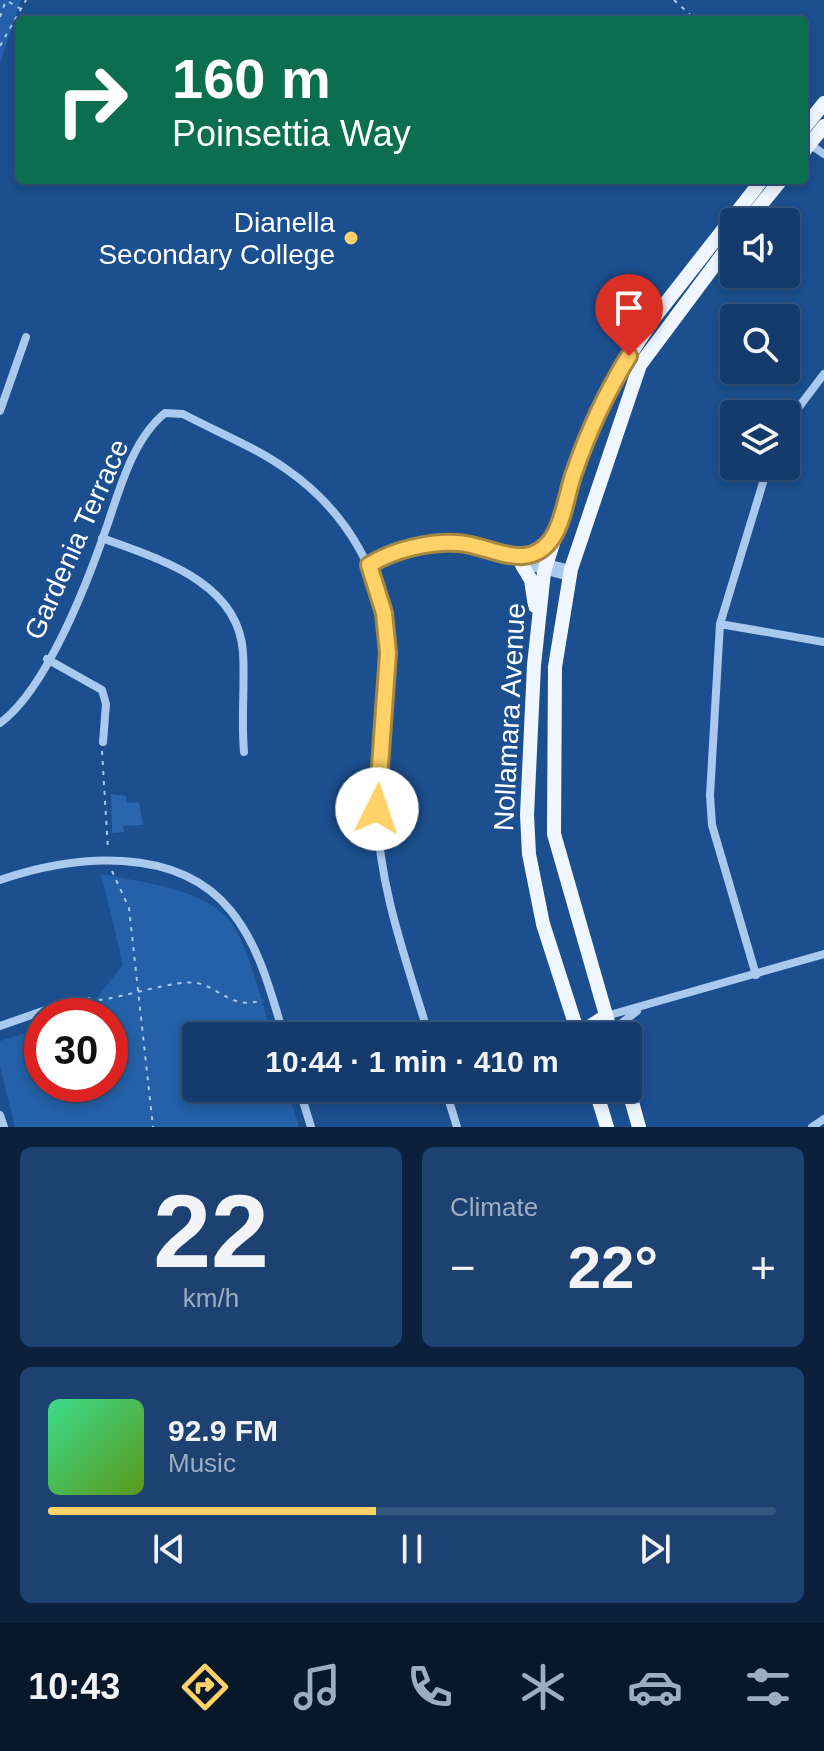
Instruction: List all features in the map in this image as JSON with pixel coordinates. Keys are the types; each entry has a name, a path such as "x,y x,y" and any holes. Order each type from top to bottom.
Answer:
{"main road":[{"path":"811,136 824,103"},
{"name":"Nollamara Avenue","path":"574,1022 543,924 529,854 527,815 538,622 545,568 585,441 638,342 759,184"},
{"path":"758,208 778,184"},
{"name":"Nollamara Avenue","path":"608,1022 554,834 555,667 570,573 626,404 652,345 720,257"},
{"path":"585,441 611,402 626,404"},
{"path":"538,622 533,587 521,560 539,552 554,535"},
{"path":"597,1022 606,1016"},
{"path":"599,1102 607,1127"},
{"path":"632,1102 639,1127"}],"street":[{"path":"811,136 824,154"},
{"path":"0,411 26,337"},
{"path":"800,406 824,374"},
{"name":"Gardenia Terrace","path":"0,723 28,696 79,600 132,462 151,425 165,413 183,414 284,467 328,505 369,565"},
{"path":"756,975 710,812 720,624 764,480"},
{"path":"102,538 155,558 199,582 218,594 230,609 239,629 243,652 244,752"},
{"path":"425,1022 381,867 377,809 388,653 384,613 369,565 380,558 432,543 459,543 570,573"},
{"path":"720,624 824,642"},
{"path":"47,659 102,690 106,704 103,742"},
{"path":"0,880 40,868 109,859 152,864 189,878 231,911 261,961 280,1022"},
{"path":"606,1016 641,1009 824,954"},
{"path":"623,1022 641,1009"},
{"path":"0,1026 24,1018"},
{"path":"303,1102 311,1127"},
{"path":"449,1102 457,1127"},
{"path":"0,1115 4,1127"},
{"path":"812,1127 824,1119"}],"path":[{"path":"17,16 26,0"},
{"path":"674,0 692,16"},
{"path":"0,17 7,1 21,9"},
{"path":"0,46 16,18"},
{"path":"103,742 108,850"},
{"path":"109,867 129,908 153,1127"},
{"path":"123,998 172,984 198,983 235,1002 272,998"}],"shaded area":[{"path":"0,0 21,0 0,63"},
{"path":"101,874 186,893 217,908 236,930 249,958 268,1022 182,1022 182,1102 291,1102 299,1127 15,1127 0,1067 0,1041 24,1034 24,1102 128,1102 128,998 96,998 123,965"}],"building":[{"path":"111,794 126,796 126,803 139,802 143,825 123,826 124,832 112,833"}],"place":[{"name":"Dianella Secondary College","path":"351,238"}],"route":[{"path":"377,809 388,653 384,613 369,565 380,558 432,543 459,543 514,558 539,552 554,535 589,430 629,356"}]}
